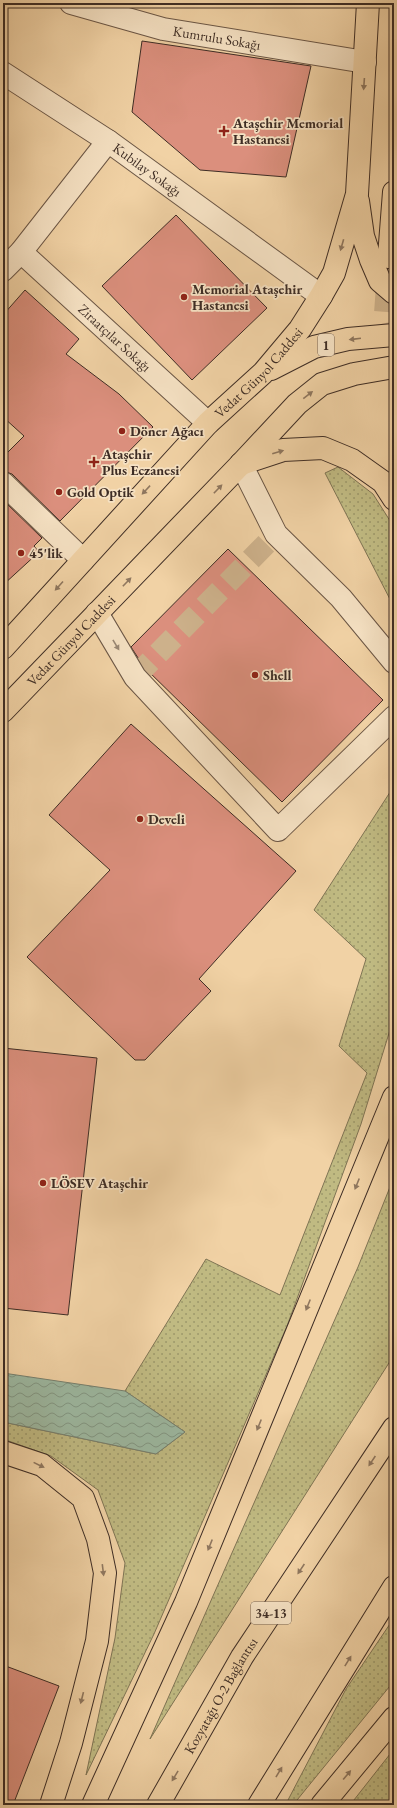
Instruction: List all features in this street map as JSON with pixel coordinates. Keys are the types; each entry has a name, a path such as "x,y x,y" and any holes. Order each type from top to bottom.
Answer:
{"main road":[{"name":"Vedat Günyol Caddesi","path":"3,648 208,423 263,374 300,329 321,296 334,273 357,194 368,3"},
{"path":"389,257 394,192"},
{"path":"357,194 363,236 371,260 380,281 394,294"},
{"name":"1","path":"263,374 314,347 348,340 394,335"},
{"name":"Vedat Günyol Caddesi","path":"3,711 297,404 322,384 354,374 394,367"},
{"path":"241,464 283,450 323,448 352,460 383,482 394,499"},
{"path":"372,1148 394,1082"},
{"path":"93,1805 186,1602 394,1097"},
{"name":"Kozyatağı O-2 Bağlantısı","path":"158,1805 242,1657 394,1428"},
{"path":"3,1452 42,1465 83,1498 98,1539 105,1573 97,1641 71,1743 51,1805"},
{"path":"259,1805 394,1587"},
{"path":"322,1805 394,1718"}],"street":[{"name":"Kumrulu Sokağı","path":"71,3 164,29 365,62"},
{"path":"3,73 108,141"},
{"name":"Kubilay Sokağı","path":"3,270 21,252 108,141 321,296"},
{"name":"Ziraatçılar Sokağı","path":"21,252 208,423"},
{"path":"241,464 276,534 341,598 394,662"},
{"path":"3,483 83,560"},
{"path":"97,613 135,677 278,830 394,717"}],"shaded area":[{"path":"338,467 373,494 394,527 394,607 325,473"},
{"path":"394,786 394,1017 361,1124 287,1326 154,1634 86,1775 115,1638 125,1563 98,1490 51,1456 3,1439 3,1422 156,1454 185,1432 125,1391 206,1259 280,1295 367,1073 339,1046 366,959 314,910"},
{"path":"394,1177 394,1355 150,1739 358,1267"},
{"path":"394,1618 394,1681 293,1805 288,1800 346,1689"},
{"path":"394,1749 394,1805 350,1805"}],"water":[{"path":"3,1373 125,1391 185,1432 156,1454 3,1422"}],"building":[{"path":"142,41 311,66 286,177 200,170 132,112"},
{"name":"Memorial Ataşehir Hastanesi","path":"176,215 267,308 192,380 102,286"},
{"path":"25,290 79,339 66,354 119,394 153,427 60,521 12,474 3,471 3,457 24,436 3,417 3,315"},
{"path":"3,500 42,538 34,546 39,552 3,585"},
{"path":"228,549 383,700 282,802 144,667 131,647"},
{"path":"131,724 296,871 199,979 211,991 145,1060 135,1060 27,957 110,870 49,815"},
{"name":"LÖSEV Ataşehir","path":"3,1048 97,1058 68,1315 3,1308"},
{"path":"3,1665 59,1686 13,1805 3,1805"}],"tunnel":[{"path":"389,257 385,314 394,357"},
{"path":"135,677 276,534"}],"place":[{"name":"Ataşehir Memorial Hastanesi","path":"224,131"},
{"name":"Memorial Ataşehir Hastanesi","path":"184,297"},
{"name":"Döner Ağacı","path":"122,431"},
{"name":"Ataşehir Plus Eczanesi","path":"94,462"},
{"name":"Gold Optik","path":"59,492"},
{"name":"45'lik","path":"21,553"},
{"name":"Shell","path":"255,675"},
{"name":"Develi","path":"140,819"},
{"name":"LÖSEV Ataşehir","path":"43,1183"}]}
